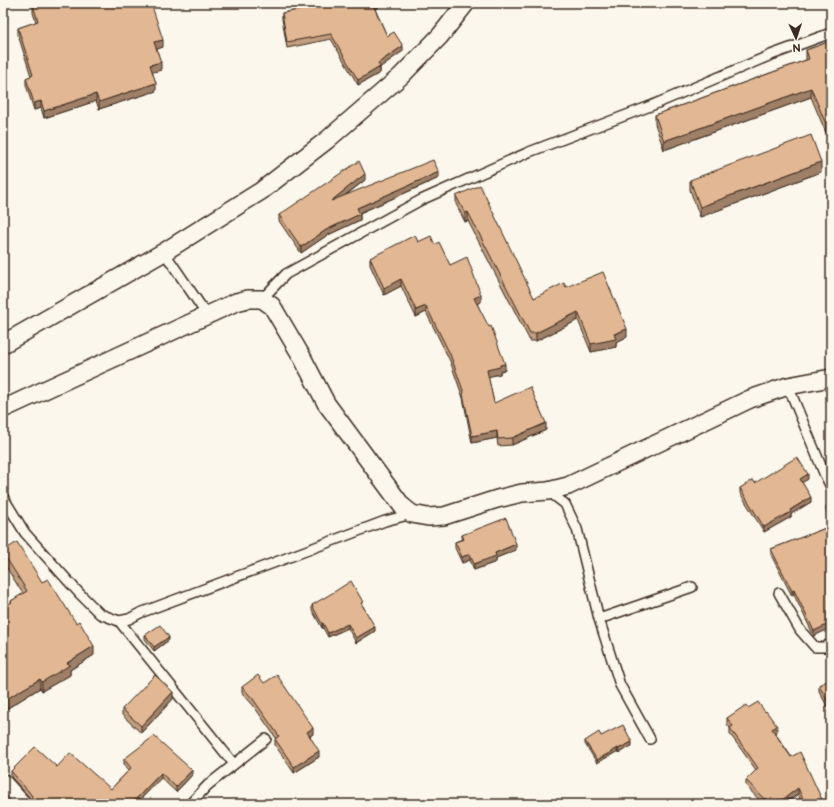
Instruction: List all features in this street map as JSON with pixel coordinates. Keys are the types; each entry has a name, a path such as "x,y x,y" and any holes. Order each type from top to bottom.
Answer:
{"street":[{"path":"3,344 164,252 261,191 327,140 402,76 440,36 466,3"},
{"path":"3,409 236,302 248,299 262,299 272,306 302,357 326,403 402,506 412,514 428,517 444,516 497,499 522,493 548,491 568,486 750,400 788,386 831,378"},
{"path":"3,783 22,804"}],"lane":[{"path":"262,299 286,274 421,200 529,152 653,105 771,55 831,33"},
{"path":"164,252 207,315"},
{"path":"788,386 831,487"},
{"path":"548,491 565,504 577,529 599,619 620,685 650,739"},
{"path":"3,497 25,533 79,594 100,614 120,621 129,619 140,613 378,524 412,514"},
{"path":"599,619 692,587"},
{"path":"779,593 800,630 815,647 825,647 831,643"},
{"path":"120,621 234,764"},
{"path":"190,804 208,785 266,739"}],"building":[{"path":"39,3 151,3 163,40 154,42 161,62 150,65 156,83 99,102 96,94 44,111 41,101 34,103 26,78 33,75 18,28 38,21 33,5"},
{"path":"314,3 378,3 373,5 387,36 394,32 403,46 378,63 380,67 358,80 331,34 287,42 282,13 316,7"},
{"path":"831,41 831,121 826,124 811,88 664,141 655,115 809,59 806,50"},
{"path":"811,135 821,162 700,207 690,180"},
{"path":"433,160 439,172 357,208 360,214 326,230 301,247 279,215 359,161 365,174 331,201"},
{"path":"480,185 534,298 564,283 566,287 603,272 627,329 614,334 616,339 591,344 578,312 536,333 530,333 468,212 465,213 456,196"},
{"path":"415,235 418,242 431,236 435,245 439,242 450,265 467,257 481,295 474,298 489,327 491,326 505,364 500,365 500,367 487,370 494,403 530,387 546,423 512,438 498,439 497,431 472,436 464,393 450,354 426,306 416,310 401,279 384,288 370,258"},
{"path":"797,457 808,474 800,479 811,497 790,510 791,512 764,527 740,488 753,480 755,483"},
{"path":"831,504 831,519 826,506"},
{"path":"506,518 516,544 495,553 496,556 474,564 470,554 462,557 455,542 464,539 462,535"},
{"path":"831,526 831,623 814,631 794,590 792,591 771,549"},
{"path":"17,542 42,582 48,579 76,623 79,621 94,646 67,663 70,665 42,682 40,679 3,701 3,607 27,591 5,556 5,550"},
{"path":"351,581 363,602 361,603 375,627 356,638 348,624 328,633 312,605"},
{"path":"160,625 169,637 154,647 145,635"},
{"path":"155,675 173,692 141,726 122,709"},
{"path":"258,675 264,683 277,675 313,728 307,732 319,751 294,767 275,739 279,736 253,699 242,687"},
{"path":"831,679 831,708 819,685"},
{"path":"758,702 777,726 772,729 791,757 800,752 824,804 805,804 798,788 777,804 769,804 765,798 764,799 746,780 758,768 730,728 733,726 727,718 746,705 748,708"},
{"path":"623,725 632,742 597,760 585,741 599,732 601,736"},
{"path":"154,736 192,770 176,787 161,773 132,803 133,804 30,804 32,801 32,796 11,771 35,747 57,767 70,753 111,789 131,768 124,759"},
{"path":"831,756 831,764 828,759"},
{"path":"3,792 13,804 3,804"}]}
